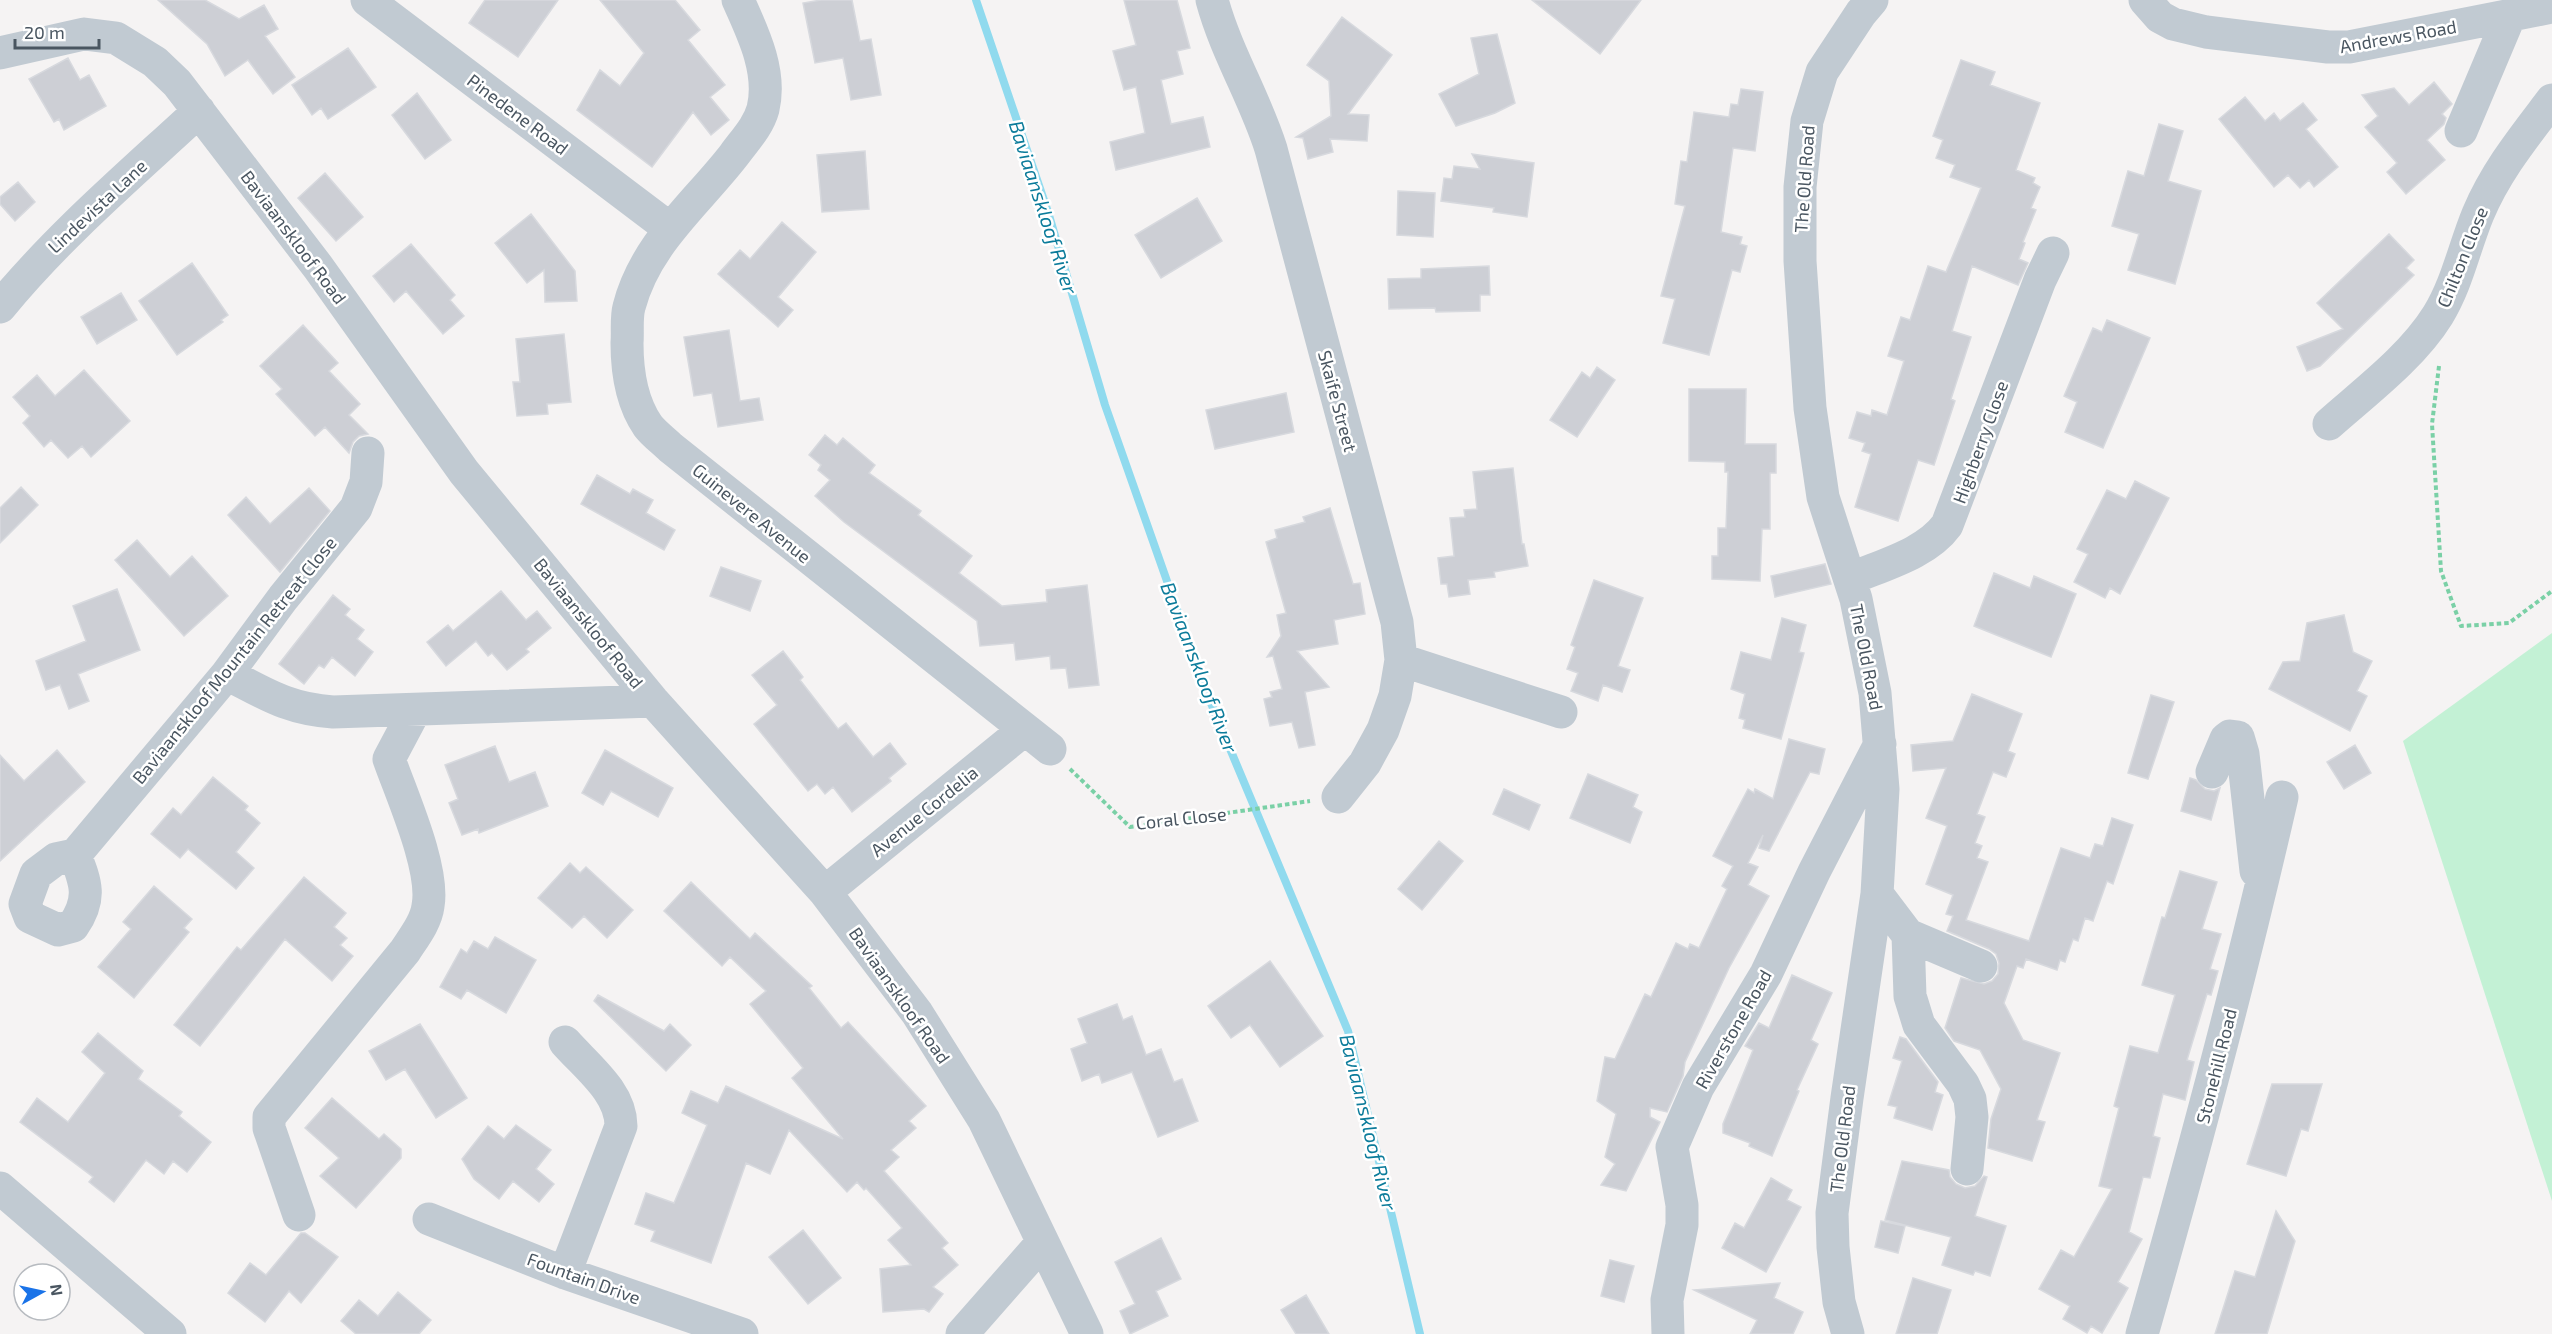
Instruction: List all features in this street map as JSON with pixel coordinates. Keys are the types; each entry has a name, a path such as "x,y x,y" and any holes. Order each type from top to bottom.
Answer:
{"street":[{"name":"Pinedene Road","path":"367,0 669,228"},
{"name":"Guinevere Avenue","path":"738,0 760,54 764,90 763,109 754,128 722,170 669,228 647,261 628,308 627,353 633,396 648,426 671,448 1024,730"},
{"name":"Skaife Street","path":"1212,0 1220,28 1262,119 1271,149 1397,622 1401,660 1395,696 1383,730 1365,764 1338,797"},
{"name":"The Old Road","path":"1848,1334 1839,1302 1832,1213 1877,894 1883,789 1881,743 1875,693 1850,579 1823,497 1810,408 1800,261 1800,187 1807,121 1822,72 1872,0"},
{"name":"Andrews Road","path":"2145,0 2160,17 2173,24 2206,32 2328,47 2349,47 2552,7"},
{"path":"2461,131 2510,15"},
{"name":"Baviaanskloof Road","path":"0,53 84,34 116,38 155,62 177,83 318,267 464,472 653,701 825,892 917,1013 978,1110 1087,1334"},
{"name":"Chilton Close","path":"2329,424 2381,379 2426,333 2447,299 2478,214 2501,168 2552,100"},
{"name":"Lindevista Lane","path":"0,307 31,269 62,238 200,111"},
{"name":"Highberry Close","path":"1850,579 1927,545 1939,536 1947,525 2040,280 2053,253"},
{"name":"Baviaanskloof Mountain Retreat Close","path":"75,855 227,674 283,598 356,508 366,482 368,453"},
{"path":"1401,660 1561,712"},
{"path":"227,674 280,702 306,710 347,712 653,701"},
{"path":"389,759 415,710"},
{"path":"299,1215 269,1128 269,1117 405,951 424,921 429,905 428,883 420,846 389,759 347,712"},
{"path":"1024,730 1050,749"},
{"name":"Avenue Cordelia","path":"825,892 1024,730"},
{"path":"2212,772 2226,739 2230,736 2238,737 2243,754 2259,897"},
{"name":"Riverstone Road","path":"1668,1334 1667,1300 1682,1225 1682,1205 1672,1147 1698,1087 1766,974 1814,872 1881,743"},
{"name":"Stonehill Road","path":"2142,1334 2204,1114 2282,796"},
{"path":"1877,894 1908,935 1981,966"},
{"path":"1908,935 1910,996 1913,1011 1919,1024 1963,1084 1970,1099 1972,1117 1967,1169"},
{"path":"565,1042 612,1095 621,1115 621,1126 565,1273"},
{"path":"0,1188 170,1334"},
{"name":"Fountain Drive","path":"429,1219 565,1273 742,1334"},
{"path":"963,1334 1042,1243"}],"path":[{"path":"2440,356 2432,424 2441,571 2461,626 2510,623 2552,591"},
{"name":"Coral Close","path":"1050,749 1130,827 1338,797"}],"green space":[{"path":"2552,633 2552,1201 2403,741"}],"building":[{"path":"158,0 205,0 239,19 264,5 278,29 265,36 295,77 273,94 248,60 225,76 207,44"},
{"path":"485,0 558,0 518,57 469,23"},
{"path":"600,0 675,0 700,30 688,40 725,85 710,97 729,120 711,135 693,112 652,167 577,110 600,70 620,86 644,53"},
{"path":"821,0 852,0 860,41 871,39 881,95 851,100 843,58 815,63 803,3"},
{"path":"1124,0 1177,0 1190,48 1177,51 1183,74 1161,80 1171,124 1203,117 1210,147 1116,170 1110,142 1145,133 1136,87 1124,90 1113,51 1136,45"},
{"path":"1532,0 1641,0 1600,54"},
{"path":"1342,17 1392,55 1348,114 1369,115 1367,141 1330,139 1333,152 1308,159 1303,138 1296,137 1331,116 1329,81 1307,65"},
{"path":"1497,34 1515,103 1495,113 1456,126 1439,94 1479,74 1471,38"},
{"path":"348,48 376,87 328,119 321,108 312,115 292,85"},
{"path":"68,58 80,80 89,75 106,106 64,130 59,119 54,122 29,79"},
{"path":"1961,60 1995,72 1990,85 2040,103 2016,170 2035,178 2033,183 2040,187 2031,208 2036,210 2019,259 2028,263 2018,285 1972,266 1952,331 1971,337 1951,399 1955,401 1934,465 1918,460 1898,521 1855,507 1871,454 1862,451 1865,443 1849,438 1857,412 1871,416 1872,410 1887,415 1904,361 1888,356 1901,317 1910,320 1928,266 1946,272 1981,188 1950,177 1955,165 1936,158 1943,140 1933,136"},
{"path":"2434,82 2452,104 2442,114 2446,118 2444,124 2427,140 2445,160 2406,194 2387,172 2397,163 2365,127 2378,116 2362,95 2394,88 2409,105"},
{"path":"1741,89 1763,92 1755,151 1733,148 1721,232 1742,237 1740,244 1747,246 1740,272 1732,270 1709,355 1663,343 1675,299 1661,296 1685,206 1675,204 1681,161 1687,162 1694,112 1729,117 1731,104 1738,105"},
{"path":"417,93 451,140 425,159 392,115"},
{"path":"2245,97 2265,121 2274,113 2280,121 2303,103 2317,120 2306,129 2338,167 2314,187 2309,180 2300,188 2288,175 2274,187 2219,119"},
{"path":"2159,124 2183,131 2168,181 2201,191 2175,284 2128,270 2139,234 2112,226 2128,171 2144,176"},
{"path":"865,151 869,209 822,212 817,155"},
{"path":"1472,154 1534,163 1527,217 1493,212 1494,208 1441,201 1444,178 1452,179 1454,166 1480,169"},
{"path":"325,173 363,217 336,241 298,198"},
{"path":"18,182 35,202 15,221 0,204 0,197"},
{"path":"1398,191 1435,193 1433,237 1397,235"},
{"path":"1197,198 1222,241 1161,278 1135,235"},
{"path":"531,214 575,271 577,301 545,302 544,270 527,283 495,243"},
{"path":"782,222 816,252 778,297 793,310 778,327 718,274 740,250 750,259"},
{"path":"2389,234 2414,260 2406,268 2414,275 2320,366 2307,371 2297,347 2343,329 2317,303"},
{"path":"411,244 455,295 450,300 464,316 443,334 406,291 394,302 373,276"},
{"path":"192,263 228,315 221,320 223,322 177,355 139,301"},
{"path":"1489,266 1490,295 1480,295 1480,311 1436,312 1435,308 1389,309 1388,279 1421,278 1421,269"},
{"path":"121,293 137,320 97,344 81,317"},
{"path":"2107,320 2150,338 2103,448 2065,432 2077,402 2064,396 2093,328 2102,332"},
{"path":"303,325 338,363 329,371 360,404 349,415 368,434 359,436 353,442 349,453 325,427 315,436 276,394 282,389 260,366"},
{"path":"729,330 740,401 759,398 763,420 718,427 712,393 694,396 684,337"},
{"path":"564,334 571,402 547,404 548,414 517,416 513,382 520,382 516,339"},
{"path":"1597,367 1615,380 1577,437 1550,420 1582,372 1590,378"},
{"path":"84,370 130,421 91,457 82,446 68,458 51,440 44,447 23,423 30,416 13,397 37,375 55,396"},
{"path":"1689,389 1746,389 1745,444 1776,444 1776,473 1770,473 1770,529 1762,529 1760,581 1712,579 1712,556 1718,556 1718,528 1726,528 1728,472 1725,472 1725,462 1689,461"},
{"path":"1286,393 1294,432 1215,449 1206,410"},
{"path":"825,435 837,445 843,438 875,465 869,473 921,511 918,515 972,556 959,573 1002,606 1047,602 1046,590 1087,585 1099,685 1069,688 1066,668 1051,669 1050,656 1016,660 1014,643 980,646 977,621 844,522 815,496 830,480 818,470 821,465 809,455"},
{"path":"1513,468 1522,544 1524,544 1528,566 1494,572 1495,577 1468,580 1470,594 1449,597 1447,584 1441,584 1438,558 1454,556 1450,518 1465,517 1464,510 1477,509 1473,472"},
{"path":"597,475 630,494 633,489 653,500 646,513 675,530 664,550 581,504"},
{"path":"2135,481 2169,498 2120,594 2110,588 2105,598 2074,582 2088,554 2077,549 2107,490 2126,499"},
{"path":"21,487 38,505 0,543 0,508"},
{"path":"309,488 330,511 280,572 228,515 246,497 270,524"},
{"path":"1330,508 1353,584 1360,583 1365,614 1334,620 1338,644 1297,651 1329,687 1305,692 1315,745 1299,748 1292,722 1270,726 1264,699 1272,697 1270,692 1282,689 1273,656 1267,657 1281,636 1277,615 1286,613 1266,542 1277,538 1275,530 1305,522 1303,517"},
{"path":"137,540 170,577 192,556 228,596 184,636 115,560"},
{"path":"1825,564 1831,584 1775,597 1771,576"},
{"path":"721,567 761,581 750,611 710,596"},
{"path":"1994,573 2030,588 2034,576 2076,594 2051,657 1974,626"},
{"path":"1594,580 1643,598 1618,666 1630,670 1622,692 1603,685 1598,701 1571,691 1578,673 1567,669 1575,647 1571,645"},
{"path":"117,589 140,650 78,674 89,701 69,709 60,685 46,690 36,661 86,641 73,606"},
{"path":"501,591 526,620 537,611 551,628 526,649 529,652 507,670 492,653 488,656 476,641 446,666 427,642 448,625 453,631"},
{"path":"333,595 350,609 345,615 364,630 357,639 373,652 355,676 332,657 324,668 319,665 304,684 279,664"},
{"path":"2344,615 2353,652 2372,661 2357,691 2367,696 2350,731 2269,689 2283,662 2300,661 2307,623"},
{"path":"1782,618 1806,625 1799,652 1804,653 1781,739 1743,728 1745,720 1739,718 1745,694 1731,689 1741,652 1771,660"},
{"path":"783,651 803,677 800,680 838,729 846,723 873,757 890,743 906,764 889,778 891,781 852,812 833,787 825,794 817,784 808,791 754,724 777,705 752,675"},
{"path":"1972,694 2022,714 2008,751 2015,754 2006,777 1993,772 1977,814 1985,817 1975,843 1982,846 1977,858 1988,862 1966,920 2029,941 2061,848 2090,858 2095,844 2103,846 2112,818 2133,825 2113,884 2107,881 2093,921 2085,918 2078,941 2073,939 2065,962 2060,960 2057,970 2026,959 2023,968 2017,966 2004,1003 2023,1040 2060,1053 2037,1120 2045,1122 2032,1161 1988,1148 1991,1119 2001,1089 1980,1050 1954,1041 1945,1028 1961,978 1984,984 1992,981 1998,974 1999,963 1996,954 1947,931 1953,916 1946,914 1953,895 1926,884 1947,826 1926,818 1946,768 1913,771 1911,745 1953,741"},
{"path":"2151,695 2174,702 2148,779 2128,773"},
{"path":"1789,739 1825,749 1819,774 1810,772 1769,851 1759,848 1763,835 1748,863 1758,867 1748,885 1769,896 1729,968 1685,1062 1683,1076 1667,1112 1650,1108 1650,1117 1660,1122 1626,1191 1601,1185 1615,1164 1605,1157 1616,1114 1597,1101 1605,1057 1615,1059 1645,994 1651,997 1676,943 1688,949 1690,944 1699,948 1727,889 1722,886 1733,866 1713,856 1748,789 1754,793 1755,789 1773,799"},
{"path":"2355,745 2371,773 2344,789 2327,762"},
{"path":"495,746 509,782 535,772 548,806 479,833 478,829 462,835 449,803 458,799 445,765"},
{"path":"57,750 85,782 0,861 0,755 24,781"},
{"path":"605,750 673,788 658,817 611,791 603,805 582,793"},
{"path":"1588,774 1638,795 1633,807 1642,812 1630,843 1570,818"},
{"path":"213,777 248,806 245,810 260,823 236,852 254,868 236,889 188,849 180,858 151,834 173,808 181,815"},
{"path":"2190,778 2196,780 2205,789 2214,791 2220,788 2211,820 2181,811"},
{"path":"1504,789 1540,805 1529,830 1493,814"},
{"path":"1439,841 1463,861 1422,910 1398,889"},
{"path":"570,863 580,873 586,867 633,910 607,938 584,916 572,928 538,898"},
{"path":"2180,871 2217,882 2202,929 2221,934 2210,969 2218,971 2211,995 2207,994 2187,1060 2194,1062 2185,1100 2163,1094 2153,1136 2160,1138 2150,1178 2143,1177 2129,1232 2142,1239 2118,1282 2128,1288 2102,1333 2091,1326 2087,1333 2063,1319 2070,1306 2039,1289 2061,1250 2074,1257 2112,1189 2099,1186 2119,1108 2114,1106 2130,1046 2158,1053 2175,995 2142,985 2162,917 2165,918"},
{"path":"304,877 346,913 334,927 347,938 340,945 353,956 332,981 285,939 200,1046 174,1025 237,947 241,950"},
{"path":"691,882 750,939 755,933 812,986 809,988 841,1028 848,1022 926,1106 909,1121 916,1128 891,1150 899,1157 884,1171 948,1243 942,1248 958,1265 933,1287 943,1294 929,1312 924,1309 883,1312 880,1269 911,1265 888,1240 902,1228 866,1188 864,1190 857,1182 847,1192 789,1130 770,1174 746,1163 711,1263 651,1241 655,1231 635,1224 646,1193 674,1203 707,1125 682,1113 691,1091 718,1103 726,1086 843,1139 792,1078 803,1068 750,1004 766,991 730,957 722,966 664,911"},
{"path":"154,886 192,919 184,928 189,932 134,998 98,967 131,929 123,922"},
{"path":"495,937 536,960 506,1013 467,990 461,999 440,987 461,949 467,953 474,941 488,949"},
{"path":"1270,961 1323,1036 1280,1067 1250,1025 1231,1038 1208,1006"},
{"path":"1792,975 1832,993 1811,1040 1818,1044 1797,1090 1799,1091 1772,1156 1749,1146 1750,1143 1723,1133 1723,1124 1753,1050 1745,1046 1759,1023 1769,1028"},
{"path":"598,995 664,1031 670,1024 691,1045 666,1071 594,1001"},
{"path":"1117,1004 1123,1020 1132,1016 1146,1055 1161,1049 1174,1082 1182,1079 1198,1121 1158,1137 1132,1072 1102,1083 1099,1074 1082,1081 1071,1049 1087,1043 1078,1019"},
{"path":"420,1024 467,1098 436,1118 405,1069 386,1080 369,1051"},
{"path":"98,1033 143,1071 138,1079 182,1112 179,1116 211,1142 187,1172 173,1161 164,1174 146,1160 114,1202 89,1182 93,1177 20,1122 37,1098 68,1122 105,1073 82,1052"},
{"path":"1900,1037 1906,1039 1938,1082 1935,1092 1943,1095 1932,1130 1894,1118 1897,1107 1888,1105 1902,1061 1893,1058"},
{"path":"2272,1084 2322,1084 2308,1131 2301,1129 2286,1176 2247,1164"},
{"path":"332,1098 379,1139 384,1134 401,1149 401,1158 356,1208 320,1176 339,1158 305,1128"},
{"path":"516,1125 551,1150 536,1169 554,1184 539,1202 513,1181 499,1199 474,1179 462,1159 488,1126 504,1139"},
{"path":"1902,1161 1949,1170 1950,1177 1956,1184 1965,1188 1975,1186 1984,1176 1987,1177 1975,1216 2006,1226 1990,1276 1975,1271 1973,1275 1942,1265 1951,1237 1885,1220"},
{"path":"1771,1178 1792,1190 1787,1200 1801,1207 1766,1272 1722,1248 1735,1223 1744,1228"},
{"path":"2276,1211 2295,1241 2267,1334 2215,1334 2235,1271 2255,1277"},
{"path":"1881,1221 1905,1226 1898,1253 1875,1247"},
{"path":"803,1230 841,1278 808,1304 769,1257"},
{"path":"301,1233 305,1233 338,1257 301,1303 289,1291 265,1322 228,1293 250,1263 266,1275"},
{"path":"1161,1238 1181,1279 1156,1291 1168,1316 1130,1334 1120,1311 1135,1304 1115,1262"},
{"path":"1610,1260 1634,1266 1624,1302 1601,1296"},
{"path":"1913,1278 1951,1290 1937,1334 1896,1334"},
{"path":"1780,1283 1774,1298 1803,1312 1793,1334 1750,1334 1757,1320 1694,1290"},
{"path":"398,1292 431,1320 419,1334 356,1334 341,1321 359,1300 378,1316"},
{"path":"1306,1295 1329,1334 1296,1334 1281,1310"}],"waterway":[{"name":"Baviaanskloof River","path":"976,0 1048,212 1105,405 1205,689 1348,1031 1420,1334"}]}
